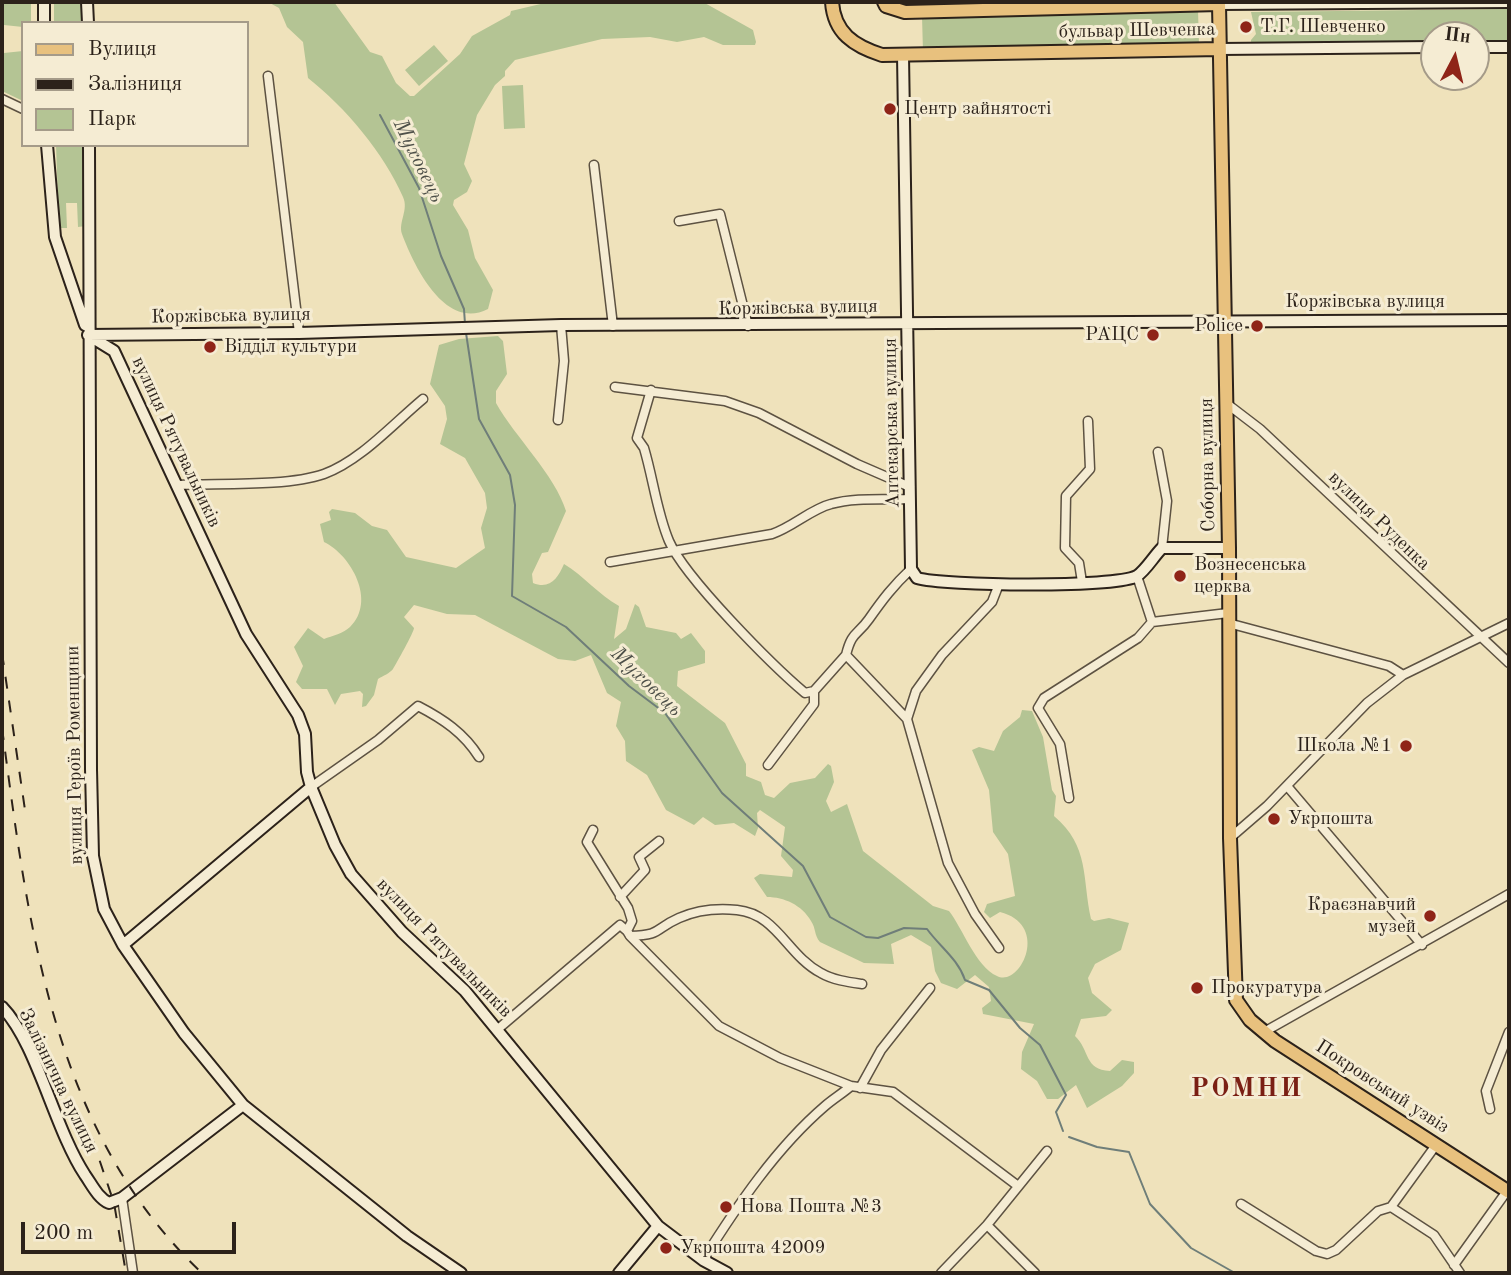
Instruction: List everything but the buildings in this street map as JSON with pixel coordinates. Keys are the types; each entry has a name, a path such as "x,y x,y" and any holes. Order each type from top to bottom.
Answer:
{"main road":[{"name":"бульвар Шевченка","path":"832,2 837,24 847,39 861,48 882,55 1220,49"},
{"name":"бульвар Шевченка","path":"885,4 905,12 1219,4"},
{"name":"Соборна вулиця","path":"1219,4 1229,548 1230,838 1233,974 1240,1007"},
{"name":"Покровський узвіз","path":"1240,1007 1264,1032 1508,1191"}],"street":[{"path":"44,2 44,21"},
{"path":"87,2 88,21"},
{"name":"бульвар Шевченка","path":"1219,4 1509,2"},
{"name":"бульвар Шевченка","path":"1220,49 1420,47"},
{"path":"1490,47 1509,47"},
{"name":"Аптекарська вулиця","path":"903,55 910,499 914,573"},
{"path":"268,76 299,333"},
{"path":"2,99 21,108"},
{"name":"вулиця Героїв Роменщини","path":"47,147 55,237 88,335"},
{"name":"вулиця Героїв Роменщини","path":"89,147 93,856 104,909 123,945 184,1033 243,1105 389,1222 461,1273"},
{"path":"594,165 613,326"},
{"path":"679,221 720,214 748,326"},
{"name":"Коржівська вулиця","path":"88,335 299,333 561,325 1509,320"},
{"path":"558,420 564,361 561,325"},
{"name":"вулиця Рятувальників","path":"88,335 114,351 246,634 298,715 305,734 307,772 312,787 335,845 364,891 465,991 658,1226 703,1260 727,1273"},
{"path":"615,387 724,401 759,413 857,464 910,487"},
{"path":"651,390 637,438 644,448 669,541 759,649 806,693 814,691 846,654 851,635 867,622 884,594 914,573 933,583 999,584 1117,582 1137,576 1162,548 1167,501 1158,452"},
{"path":"178,485 299,479 324,474 346,462 423,399"},
{"name":"вулиця Руденка","path":"1226,403 1260,429 1479,638 1509,663"},
{"path":"1082,582 1079,563 1065,548 1065,499 1090,469 1088,421"},
{"path":"610,562 772,534 790,528 836,503 910,499"},
{"path":"1162,548 1229,548"},
{"path":"1137,576 1152,622"},
{"path":"907,719 916,691 942,655 992,602 999,584"},
{"path":"1069,798 1060,744 1038,708 1044,698 1138,638 1152,622 1228,618 1389,666 1403,675"},
{"path":"1230,838 1287,786 1367,703 1403,675 1509,622"},
{"path":"846,654 907,719 948,863 975,914 999,948"},
{"path":"768,765 814,704 814,691"},
{"path":"123,945 312,787 378,740 418,706 445,720 471,745 479,757"},
{"path":"1287,786 1422,945"},
{"path":"593,830 587,842 632,921 629,933"},
{"path":"620,897 645,870 639,857 659,841"},
{"path":"1264,1032 1509,894"},
{"path":"629,933 655,935 678,919 712,909 740,911 763,917 793,952 820,973 862,984"},
{"path":"498,1029 620,925 719,1026 780,1058 855,1087 893,1092 1018,1186"},
{"path":"703,1260 729,1219 777,1157 825,1106 855,1087 881,1049 930,988"},
{"name":"Залізнична вулиця","path":"2,1007 24,1041 71,1153 105,1202 114,1203 122,1198"},
{"path":"1490,1109 1486,1091 1509,1032"},
{"path":"133,1273 122,1198 243,1105"},
{"path":"1241,1204 1317,1251 1327,1254 1336,1250 1378,1211 1391,1207 1436,1145"},
{"path":"941,1273 988,1226 1047,1151"},
{"path":"1454,1265 1508,1191"},
{"path":"1391,1207 1434,1235 1460,1273"},
{"path":"619,1273 658,1226"},
{"path":"988,1226 1035,1273"}],"green space":[{"path":"2,2 31,2 31,21 21,21 21,27 4,25 2,35"},
{"path":"54,2 82,2 82,21 54,21"},
{"path":"268,2 334,2 370,52 382,56 396,83 410,96 414,96 460,54 472,36 510,15 511,11 549,2 703,2 753,30 756,42 755,45 723,45 704,37 677,42 650,37 602,39 515,60 505,71 505,76 495,85 477,115 464,164 472,181 467,192 454,200 453,205 468,230 475,258 493,290 488,309 472,313 458,311 445,303 423,278 402,234 405,202 395,180 362,132 336,103 308,78 303,42 287,27 279,8"},
{"path":"1509,9 1509,42 1490,43 1490,21 1420,21 1420,43 1251,45 1256,34 1251,12"},
{"path":"1198,10 1199,45 923,52 922,16"},
{"path":"4,42 4,53 21,51 21,100 2,91"},
{"path":"434,45 448,61 419,86 405,70"},
{"path":"523,85 525,128 504,129 502,86"},
{"path":"56,147 84,147 86,226 78,227 77,203 66,203 67,228 59,228"},
{"path":"498,336 503,341 507,374 496,391 496,403 544,470 561,497 566,511 548,552 542,553 532,574 533,583 549,584 564,564 619,606 614,639 626,629 635,604 639,607 646,627 676,633 681,639 691,633 705,651 705,663 678,671 677,686 725,723 746,764 746,776 761,782 765,795 774,798 790,783 815,778 828,764 831,766 834,782 826,801 831,812 847,804 863,851 933,906 949,911 982,964 997,976 1006,977 1022,964 1028,941 1024,929 1015,919 1000,912 990,918 984,912 987,904 1015,896 1008,854 993,832 989,790 972,750 979,747 994,751 1003,731 1020,717 1022,710 1032,711 1043,737 1052,790 1056,796 1054,816 1066,827 1079,851 1091,919 1094,921 1109,918 1129,923 1121,950 1095,964 1088,978 1092,993 1112,1010 1106,1016 1081,1019 1075,1036 1091,1063 1102,1070 1110,1071 1122,1060 1134,1062 1134,1073 1122,1086 1087,1108 1076,1085 1058,1099 1047,1099 1037,1081 1021,1069 1022,1052 1034,1024 983,1014 982,1008 991,1001 989,987 975,975 957,989 941,983 935,971 931,947 911,935 891,944 894,964 864,963 820,942 813,924 803,910 786,900 767,897 754,878 760,874 792,877 793,870 781,856 785,827 760,810 757,813 758,828 755,836 734,823 715,825 703,817 694,825 666,810 647,775 626,761 625,741 616,726 621,702 607,693 591,655 575,661 558,659 475,615 447,614 414,605 404,617 414,628 411,635 393,669 378,679 374,695 366,706 362,707 363,694 360,691 341,694 335,705 327,689 302,689 296,682 303,666 294,647 308,628 324,639 341,633 350,627 358,616 361,605 361,592 351,568 334,548 324,542 320,524 331,520 329,512 332,509 355,513 372,526 387,530 406,557 456,568 485,548 481,528 487,508 485,493 465,458 440,444 447,419 445,406 430,384 439,345 459,339"}],"waterway":[{"name":"Муховець","path":"380,115 419,188 441,256 464,309 465,324"},
{"name":"Муховець","path":"466,333 479,419 510,475 515,505 512,596 566,627 629,686 665,713 722,793 803,866 830,917 866,937 878,938 904,928 927,929 953,959 965,980 989,990 1020,1028 1040,1045 1066,1095 1056,1112 1063,1131"},
{"name":"Муховець","path":"1069,1137 1097,1147 1129,1152 1150,1204 1191,1248 1235,1273"}],"railway":[{"path":"2,653 25,810"},
{"path":"2,728 23,875 37,948 55,1020 79,1089 111,1155 151,1217 202,1273"},
{"path":"74,1110 93,1149"},
{"path":"92,1138 114,1203 126,1273"}],"place":[{"name":"Т.Г. Шевченко","path":"1246,27"},
{"name":"Центр зайнятості","path":"890,109"},
{"name":"Police","path":"1257,326"},
{"name":"РАЦС","path":"1153,335"},
{"name":"Відділ культури","path":"210,347"},
{"name":"Вознесенська церква","path":"1180,576"},
{"name":"Школа №1","path":"1406,746"},
{"name":"Укрпошта","path":"1274,819"},
{"name":"Краєзнавчий музей","path":"1430,916"},
{"name":"Прокуратура","path":"1197,988"},
{"name":"Нова Пошта №3","path":"726,1207"},
{"name":"Укрпошта 42009","path":"666,1248"}],"district":[{"name":"РОМНИ","path":"1247,1089"}]}
